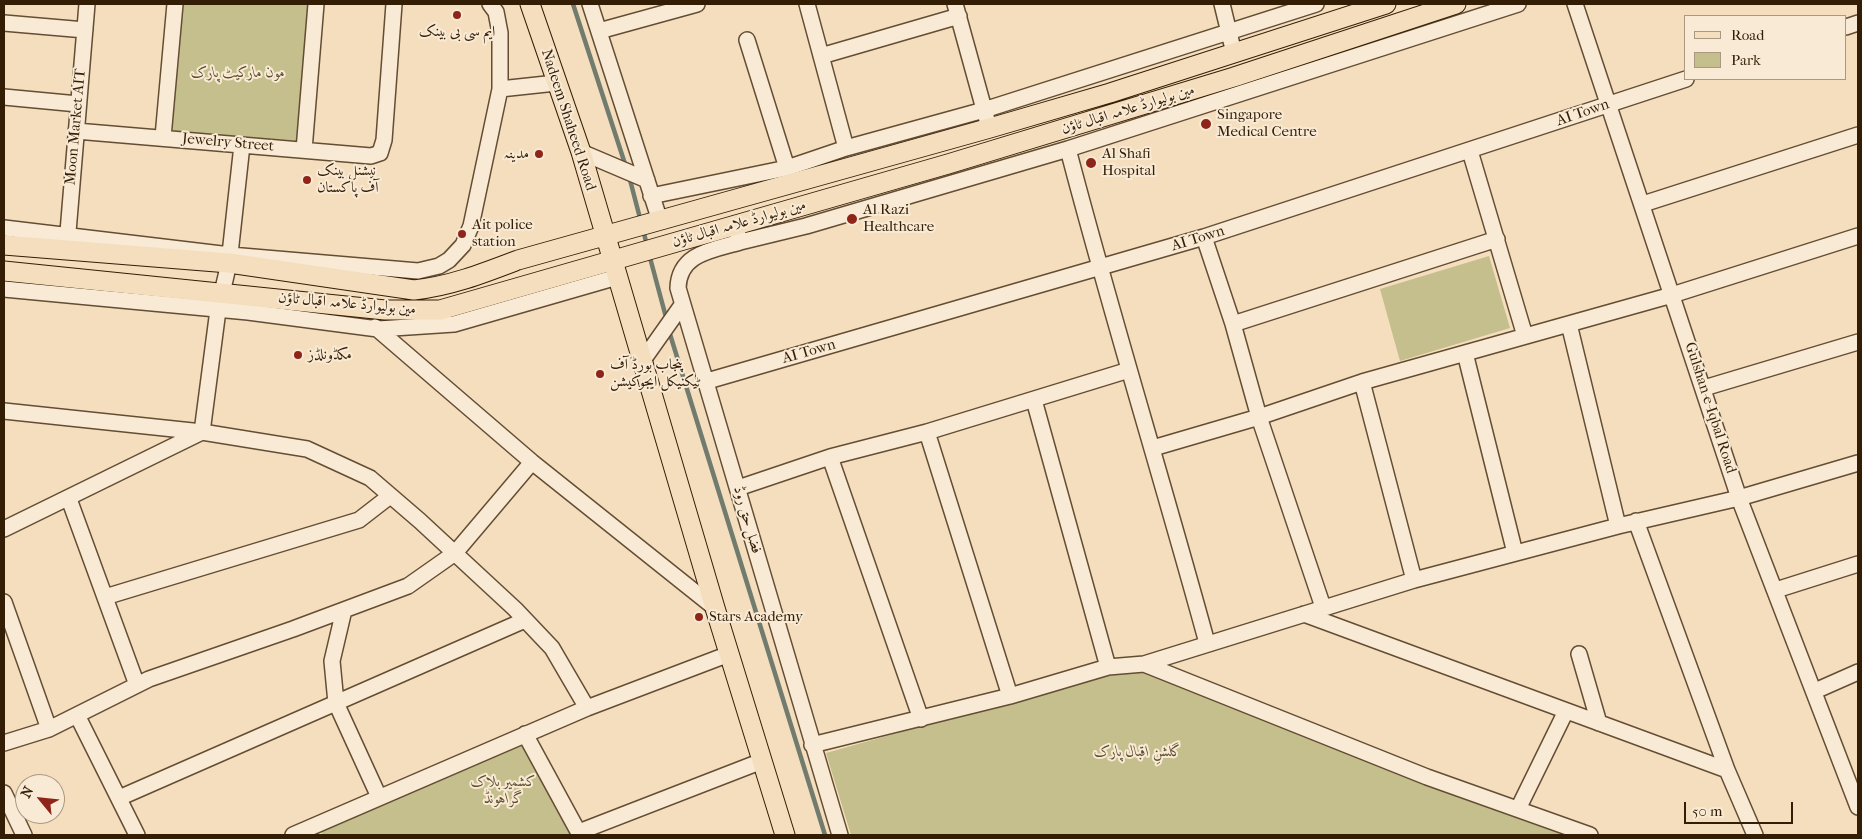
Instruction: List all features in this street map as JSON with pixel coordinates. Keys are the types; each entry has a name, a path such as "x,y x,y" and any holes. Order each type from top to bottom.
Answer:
{"main road":[{"name":"Nadeem Shaheed Road","path":"530,4 581,152 605,236"},
{"name":"مین بولیوارڈ علامہ اقبال ٹاؤن","path":"4,245 67,243 230,259 414,290 434,288 464,280 518,260 990,128 1386,4"},
{"name":"مین بولیوارڈ علامہ اقبال ٹاؤن","path":"4,271 220,301 352,306 401,311 440,310 618,266 659,247 948,164 1234,77 1456,4"},
{"path":"605,236 618,266 642,363 785,835"}],"street":[{"name":"Moon Market AIT","path":"67,243 87,4"},
{"path":"163,137 175,4"},
{"path":"304,150 316,4"},
{"name":"Jewelry Street","path":"76,131 371,156 380,152 384,140 394,4"},
{"path":"230,259 418,271 439,266 449,260 463,245 471,226 500,89 500,33 496,12 490,4"},
{"path":"590,4 643,179 651,196 656,222"},
{"path":"599,31 697,4"},
{"path":"807,4 846,148"},
{"path":"1222,4 1234,53"},
{"path":"651,196 787,168 846,148 984,110 1316,4"},
{"name":"فضل حق روڈ","path":"836,834 738,488 682,305 678,279 686,263 700,254 740,242 806,226 1068,149 1518,4"},
{"name":"Gulshan-e-Iqbal Road","path":"1575,4 1607,104 1643,204 1739,498 1815,691 1858,807"},
{"path":"821,56 957,10 990,128"},
{"path":"4,23 85,30"},
{"path":"747,40 787,168"},
{"name":"AI Town","path":"704,382 1204,237 1684,80"},
{"path":"500,89 556,83"},
{"path":"4,97 78,104"},
{"path":"1643,204 1858,135"},
{"path":"202,432 220,301 230,259 242,145"},
{"path":"1068,149 1099,269 1153,448 1207,643"},
{"path":"1470,151 1526,336"},
{"path":"581,152 643,179"},
{"path":"735,224 740,242"},
{"path":"4,228 67,243"},
{"path":"1153,448 1259,417 1362,382 1672,295 1858,236"},
{"path":"1204,237 1233,324 1259,417 1323,608"},
{"path":"1233,324 1497,238"},
{"path":"449,260 464,280"},
{"path":"4,289 220,301 378,329 454,324 618,266"},
{"path":"642,363 682,305"},
{"path":"352,306 532,462 715,608"},
{"path":"1569,324 1618,526"},
{"path":"1704,388 1858,342"},
{"path":"1465,353 1515,553"},
{"path":"738,488 830,457 928,432 1130,370"},
{"path":"1362,382 1414,580"},
{"path":"1034,400 1108,667"},
{"path":"4,411 202,432 307,449 370,478 455,553 552,648 587,708"},
{"path":"4,529 69,499 202,432"},
{"path":"928,432 1010,696"},
{"path":"830,457 921,718"},
{"path":"4,743 49,729 137,685 408,586 455,553 532,462"},
{"path":"812,745 1010,696 1108,667 1144,664 1414,580 1636,521 1739,498 1858,463"},
{"path":"105,597 359,520 390,496"},
{"path":"69,499 137,685"},
{"path":"1636,521 1727,770 1755,835"},
{"path":"1776,590 1858,564"},
{"path":"4,602 49,729"},
{"path":"344,610 332,661 336,703 379,797"},
{"path":"1304,614 1727,770"},
{"path":"119,798 525,620"},
{"path":"293,835 320,829 379,797 525,734 587,708 729,654"},
{"path":"1579,654 1599,723"},
{"path":"1144,664 1428,777 1590,835"},
{"path":"1815,691 1858,672"},
{"path":"1518,809 1566,712"},
{"path":"77,715 137,835"},
{"path":"525,734 580,834 762,760"},
{"path":"4,793 24,835"}],"green space":[{"name":"مون مارکیٹ پارک","path":"179,4 309,4 296,144 167,132"},
{"path":"1489,256 1510,328 1400,361 1380,289"},
{"name":"گلشنِ اقبال پارک","path":"1144,664 1589,835 851,835 826,753"},
{"name":"کشمیر بلاک ﮔﺮﺍﮨﻮﻧﮉ","path":"525,734 580,835 323,835 318,824"}],"waterway":[{"path":"573,4 626,167"},
{"path":"629,176 641,222"},
{"path":"643,229 647,246"},
{"path":"649,254 667,321"},
{"path":"669,331 825,835"}],"place":[{"name":"ایم سی بی بینک","path":"457,15"},
{"name":"Singapore Medical Centre","path":"1206,124"},
{"name":"مدینہ","path":"539,154"},
{"name":"Al Shafi Hospital","path":"1091,163"},
{"name":"نیشنل بینک آف پاکستان","path":"307,180"},
{"name":"Al Razi Healthcare","path":"852,219"},
{"name":"Ait police station","path":"462,234"},
{"name":"مکڈونلڈز","path":"298,355"},
{"name":"پنجاب بورڈ آف ٹیکنیکل ایجوکیشن","path":"600,374"},
{"name":"Stars Academy","path":"699,617"}]}
